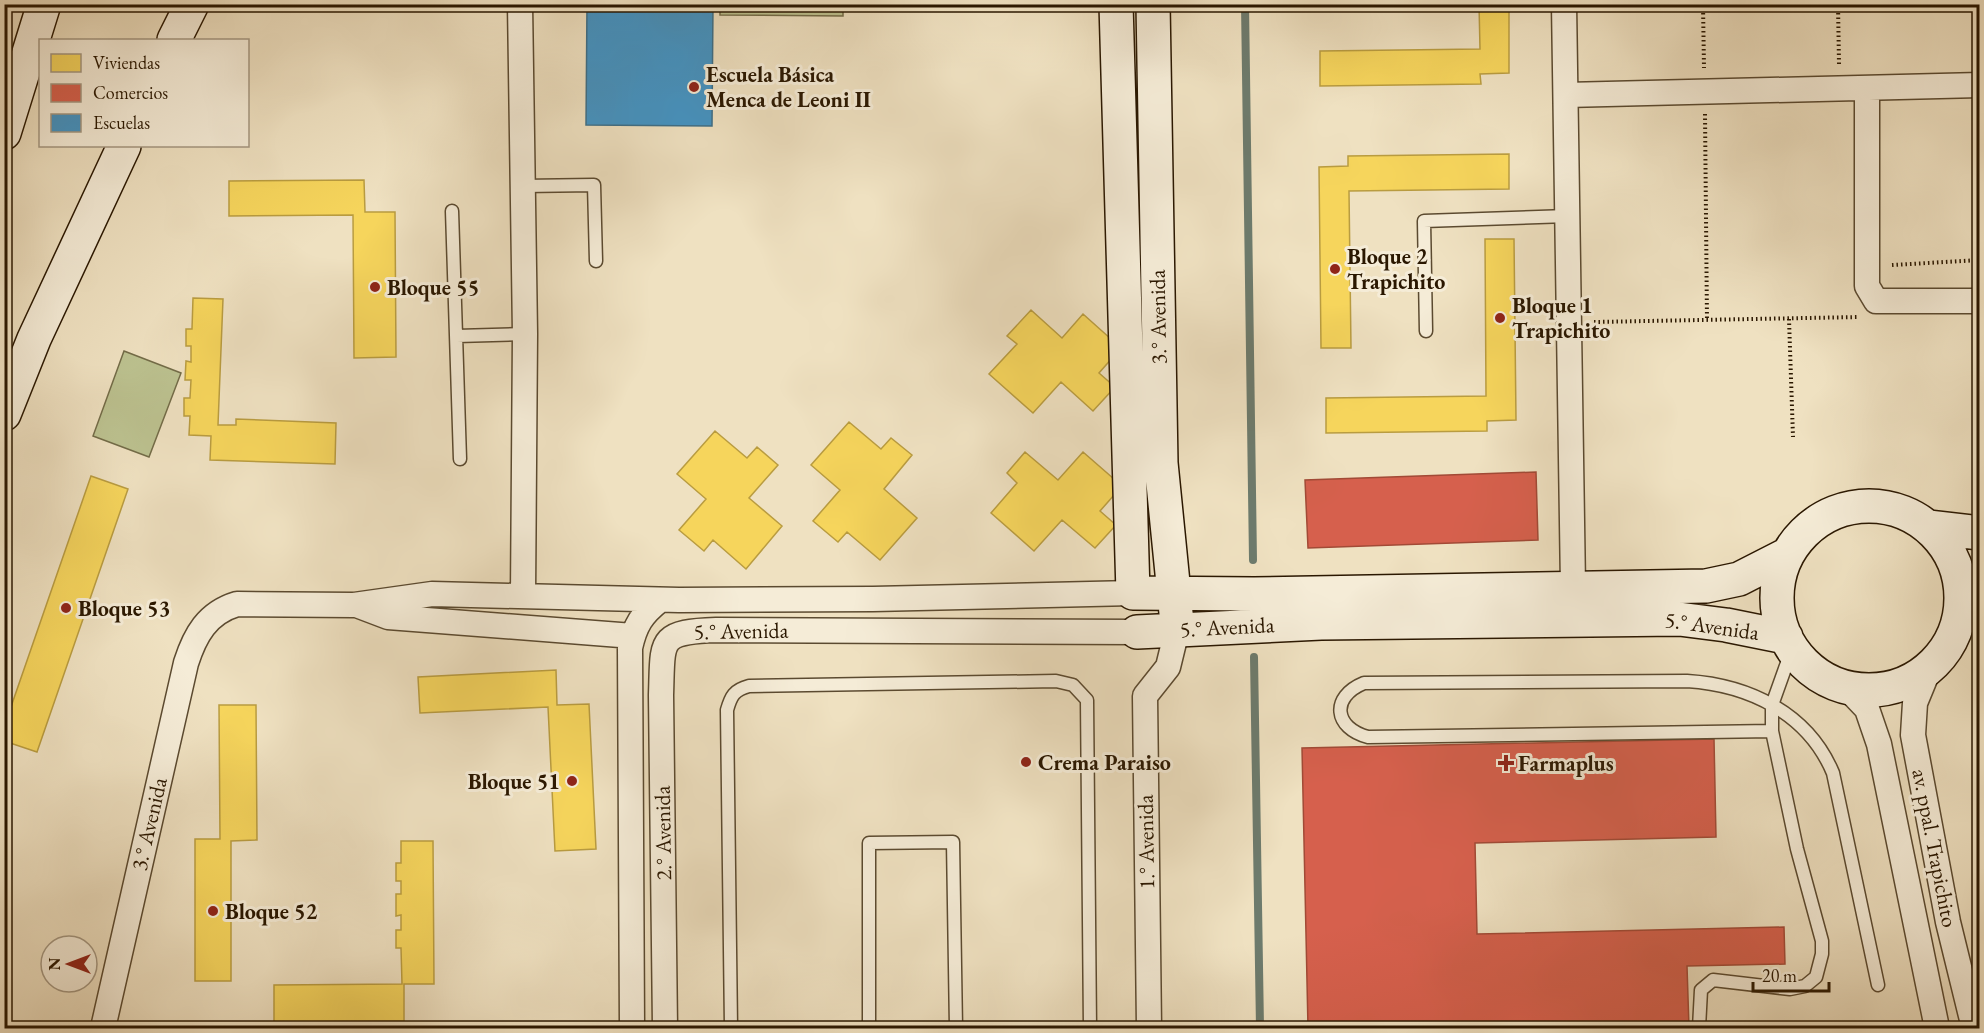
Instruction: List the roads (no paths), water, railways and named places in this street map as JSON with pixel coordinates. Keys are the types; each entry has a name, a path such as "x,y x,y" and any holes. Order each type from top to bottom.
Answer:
{"street":[{"path":"4,133 44,4"},
{"path":"174,39 192,4"},
{"path":"520,4 525,334 523,595"},
{"name":"3.° Avenida","path":"1116,4 1133,592"},
{"name":"3.° Avenida","path":"1153,4 1161,463 1177,630"},
{"path":"1564,4 1573,587"},
{"path":"1566,95 1839,90 1980,84"},
{"path":"1867,89 1867,286 1876,301 1972,301"},
{"path":"4,414 34,339 124,147"},
{"path":"1863,506 1886,507 1909,514 1928,527 1946,547 1970,589 1947,648 1929,669 1906,683 1881,690 1846,687 1831,682 1809,668 1789,643 1779,617 1777,595 1780,574 1788,554 1802,535 1820,520 1840,510 1863,506"},
{"path":"1928,527 1980,533"},
{"name":"5.° Avenida","path":"1133,592 1254,594 1706,586 1739,579 1788,554"},
{"path":"354,605 432,594 660,600 873,599 1133,592"},
{"path":"632,1029 630,648 636,625 645,612 660,600"},
{"name":"3.° Avenida","path":"103,1029 186,663 194,640 205,622 221,609 237,604 354,605"},
{"path":"354,605 388,617 633,636"},
{"name":"5.° Avenida","path":"669,639 679,632 716,630 1137,632 1333,623 1679,619 1726,625 1789,643"},
{"name":"1.° Avenida","path":"1149,1029 1144,696 1168,667 1177,630"},
{"name":"2.° Avenida","path":"665,1029 662,661 669,639"},
{"name":"av. ppal. Trapichito","path":"1929,669 1915,703 1913,735 1948,921 1974,1029"},
{"name":"av. ppal. Trapichito","path":"1846,687 1867,709 1879,744 1937,1029"}],"lane":[{"path":"523,186 594,185 596,261"},
{"path":"452,212 460,459"},
{"path":"1426,331 1424,221 1568,216"},
{"path":"457,336 525,334"},
{"path":"1699,1029 1701,990 1713,980 1798,988 1811,982 1820,966 1822,954 1819,924 1797,849 1772,731 1772,705 1789,643"},
{"path":"731,1029 727,710 730,698 737,689 760,686 1056,681 1073,685 1087,700 1090,1029"},
{"path":"1772,731 1368,737 1352,733 1341,718 1341,700 1351,689 1364,683 1687,681 1726,685 1772,705 1804,727 1816,741 1833,773 1878,985"},
{"path":"869,1029 869,843 953,842 956,1029"}],"waterway":[{"path":"1245,4 1253,560"},
{"path":"1254,657 1260,1028"}],"place":[{"name":"Escuela Básica Menca de Leoni II","path":"694,87"},
{"name":"Bloque 2 Trapichito","path":"1335,269"},
{"name":"Bloque 55","path":"375,287"},
{"name":"Bloque 1 Trapichito","path":"1500,318"},
{"name":"Bloque 53","path":"66,608"},
{"name":"Crema Paraiso","path":"1026,762"},
{"name":"Farmaplus","path":"1506,763"},
{"name":"Bloque 51","path":"572,781"},
{"name":"Bloque 52","path":"213,911"}]}
